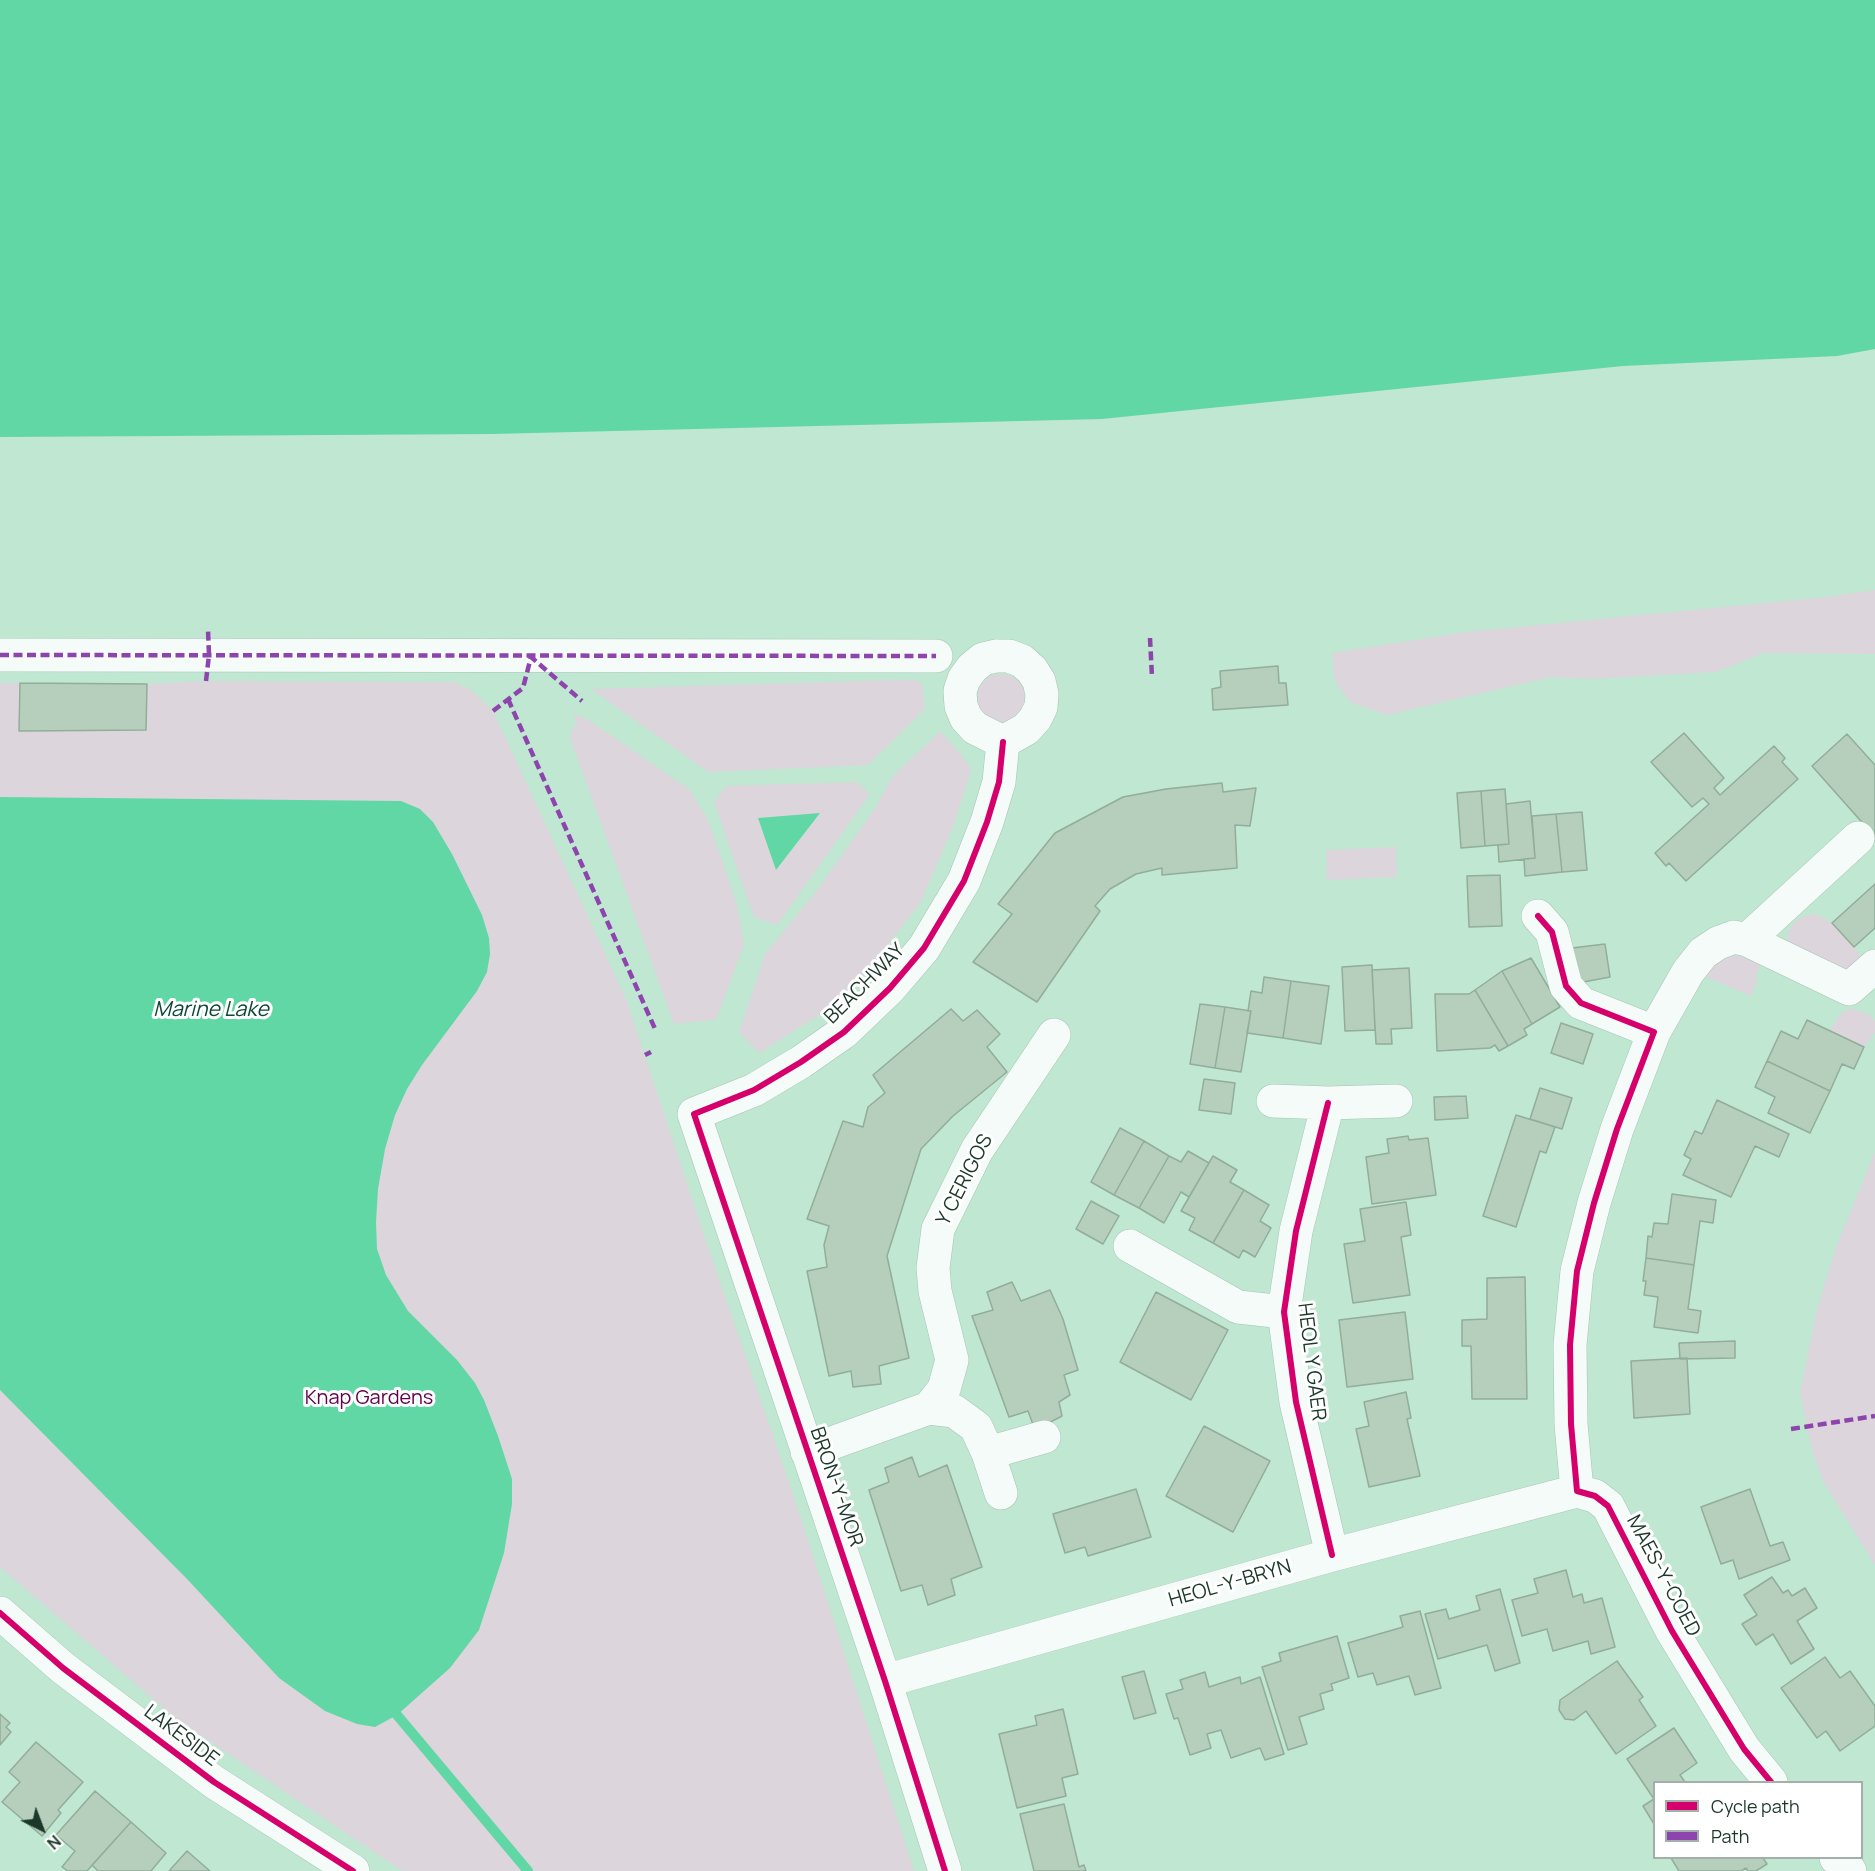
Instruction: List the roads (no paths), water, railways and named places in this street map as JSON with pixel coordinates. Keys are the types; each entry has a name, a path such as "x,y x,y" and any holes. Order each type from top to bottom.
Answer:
{"street":[{"path":"0,655 936,656"},
{"name":"BEACHWAY","path":"694,1114 754,1090 801,1062 844,1032 890,988 924,948 964,881 987,822 999,782 1003,741"},
{"path":"1747,939 1858,838"},
{"path":"1538,916 1552,932 1566,986 1581,1003 1654,1032"},
{"path":"1577,1491 1571,1424 1570,1345 1578,1271 1594,1203 1617,1129 1654,1032 1688,972 1703,953 1718,943 1734,937 1747,939 1862,995 1875,966"},
{"name":"Y CERIGOS","path":"928,1408 944,1389 952,1360 935,1291 933,1268 938,1229 977,1150 1054,1035"},
{"path":"1273,1101 1328,1103 1396,1101"},
{"name":"HEOL Y GAER","path":"1328,1103 1296,1231 1284,1312 1296,1402 1332,1556"},
{"name":"BRON-Y-MOR","path":"694,1114 885,1682 945,1871"},
{"path":"1130,1246 1238,1307 1284,1312"},
{"path":"807,1452 928,1408 954,1411 976,1427 988,1453 1001,1493"},
{"path":"988,1453 1044,1437"},
{"name":"HEOL-Y-BRYN","path":"885,1682 1332,1556 1577,1491"},
{"name":"MAES-Y-COED","path":"1577,1491 1594,1496 1608,1506 1672,1630 1744,1749 1770,1781"},
{"name":"LAKESIDE","path":"0,1613 63,1668 214,1782 353,1871"},
{"path":"1838,1859 1850,1871"}],"water":[{"path":"0,0 1875,0 1875,349 1837,356 1623,366 1102,419 492,434 0,437"},
{"name":"Marine Lake","path":"0,797 401,801 420,809 433,822 452,854 482,915 489,938 490,954 487,972 477,991 422,1065 395,1115 385,1149 378,1189 377,1249 386,1275 408,1311 457,1360 475,1383 484,1400 512,1479 512,1504 504,1553 479,1630 450,1668 397,1715 375,1727 357,1724 325,1711 279,1678 188,1580 0,1390"},
{"path":"820,813 776,870 758,818"}],"waterway":[{"path":"397,1715 528,1871"}],"park label":[{"name":"Knap Gardens","path":"369,1398"}]}
